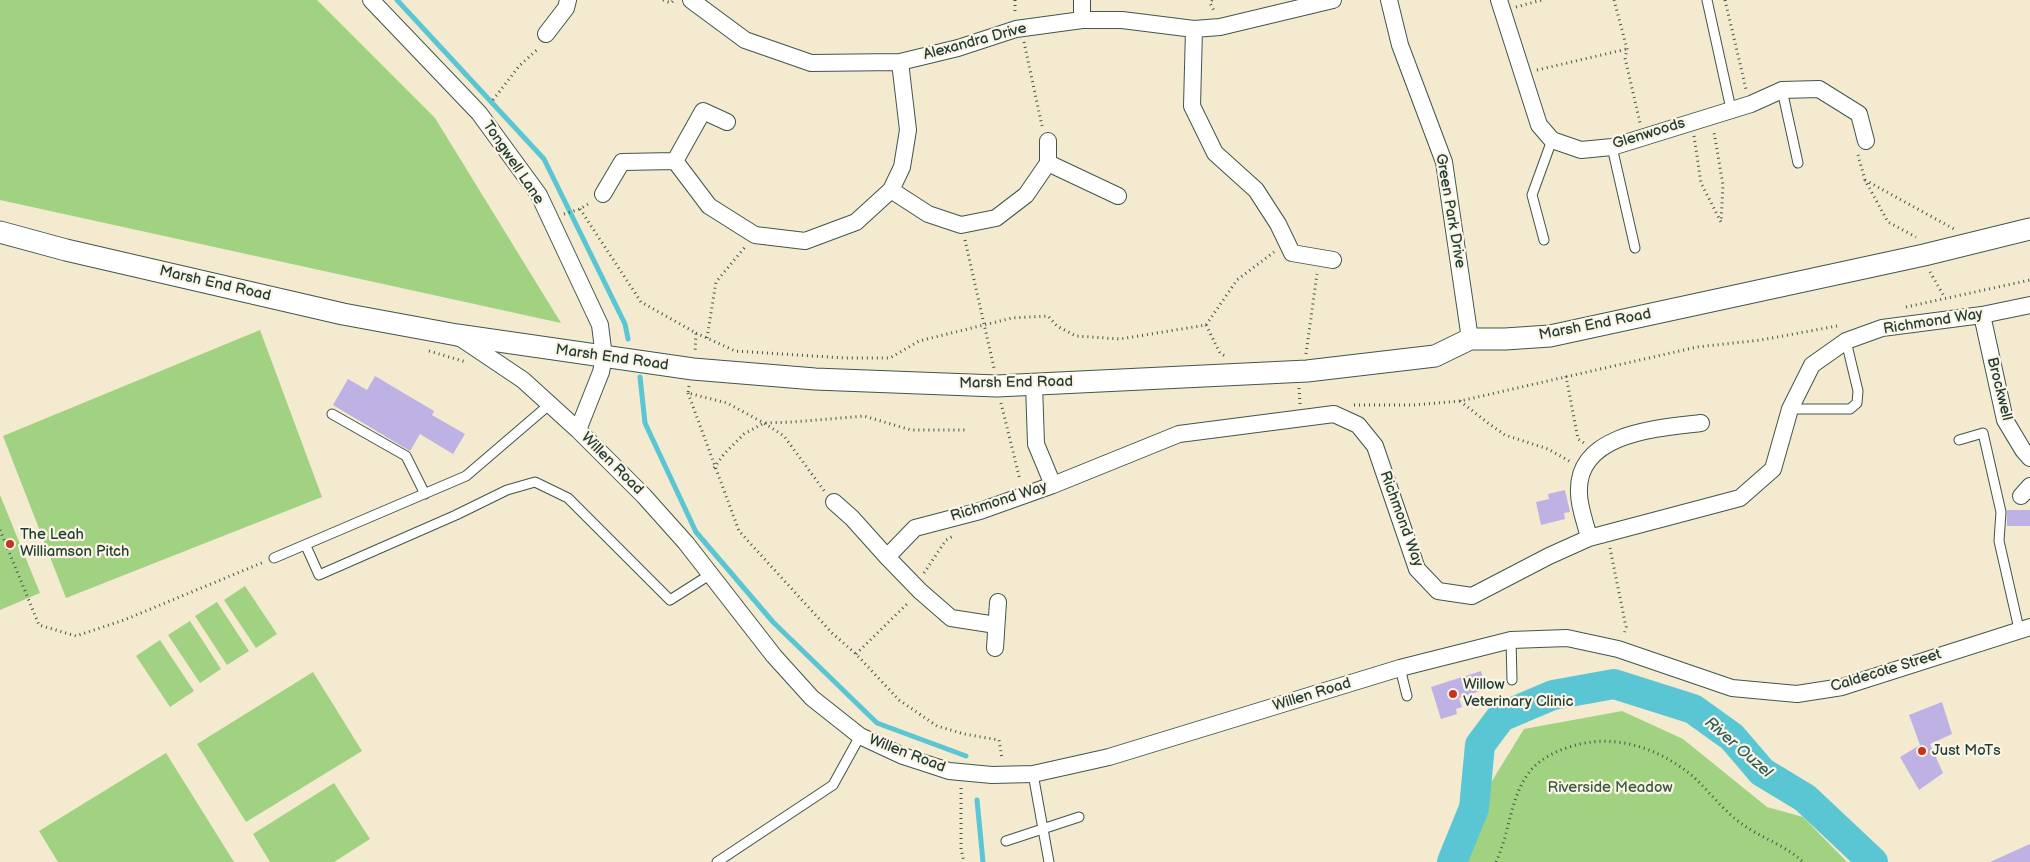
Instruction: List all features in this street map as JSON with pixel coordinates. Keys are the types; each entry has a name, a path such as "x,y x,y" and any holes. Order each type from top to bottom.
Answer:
{"street":[{"name":"Tongwell Lane","path":"371,0 479,112 539,195 600,324 604,357"},
{"path":"546,34 566,8 568,0"},
{"name":"Alexandra Drive","path":"690,0 745,40 811,63 900,62 958,48 1016,29 1082,20 1122,20 1194,29 1220,27 1333,0"},
{"path":"1082,0 1082,20"},
{"name":"Green Park Drive","path":"1389,0 1400,45 1444,162 1470,339"},
{"path":"1500,5 1539,125 1552,140"},
{"path":"1194,29 1192,106 1215,153 1256,190 1278,224 1292,253 1326,259"},
{"path":"675,162 709,206 755,235 805,241 856,222 891,190 902,167 908,130 900,62"},
{"name":"Glenwoods","path":"1552,140 1581,150 1612,147 1711,114 1750,104 1782,90 1819,89 1859,114 1866,142"},
{"path":"675,162 703,111 726,122"},
{"path":"891,190 928,214 961,225 996,218 1026,195 1048,163 1048,141"},
{"path":"603,194 622,162 675,162"},
{"path":"1048,163 1118,196"},
{"name":"Marsh End Road","path":"0,232 66,250 333,312 457,335 693,369 815,380 997,386 1303,360 1435,356 1470,339 1550,336 1924,256 2030,230"},
{"name":"Richmond Way","path":"887,557 915,528 980,511 1053,485 1179,434 1334,414 1358,425 1375,446 1416,569 1438,591 1472,596 1549,556 1589,538 1740,498 1773,469 1790,410 1812,365 1846,341 1882,328 1982,315 2030,304"},
{"name":"Brockwell","path":"1982,315 2004,420 2030,458"},
{"name":"Willen Road","path":"457,335 522,380 550,404 644,496 686,543 774,656 812,698 860,736 903,756 948,771 992,775 1033,774 1109,757 1400,668 1511,640 1566,638"},
{"path":"578,430 601,372 604,357"},
{"path":"1034,384 1036,444 1053,485"},
{"path":"1589,538 1578,493 1583,468 1594,452 1616,439 1674,426 1701,423"},
{"path":"834,502 852,518 920,591 951,618 996,625"},
{"path":"995,648 998,602"},
{"name":"Caldecote Street","path":"1566,638 1618,649 1732,688 1797,694 1842,687 2024,628"}],"lane":[{"path":"1707,0 1732,109"},
{"path":"1782,90 1798,163"},
{"path":"1544,240 1532,195 1552,140"},
{"path":"1612,147 1635,248"},
{"path":"1790,410 1850,410 1857,403 1858,391 1846,341"},
{"path":"274,558 306,546 466,476 550,404"},
{"path":"332,414 406,456 425,494"},
{"path":"1959,440 1983,433 2001,512 1999,541 2024,628"},
{"path":"306,546 319,575 456,515 507,490 535,482 568,498 670,600 710,574"},
{"path":"1511,640 1512,680"},
{"path":"1400,668 1407,696"},
{"path":"717,862 833,785 860,736"},
{"path":"1033,774 1049,862"},
{"path":"1006,840 1079,817"}],"path":[{"path":"663,0 670,3 674,0"},
{"path":"1015,0 1016,29 1024,40 1043,132 1048,141"},
{"path":"1500,5 1542,0"},
{"path":"1614,0 1627,49 1625,58 1644,137"},
{"path":"1725,0 1750,104"},
{"path":"493,100 519,66 540,47 546,34"},
{"path":"1521,73 1627,49"},
{"path":"1692,121 1701,183 1720,222 1723,184 1711,114"},
{"path":"1866,142 1858,153 1865,180 1888,222 1914,237 1921,237"},
{"path":"1865,180 1957,230 1950,232"},
{"path":"961,225 997,386 1024,495"},
{"path":"706,338 716,282 755,235"},
{"path":"696,334 735,351 845,358 890,358 919,341 1012,318 1048,316 1057,326 1076,336 1120,339 1206,326 1237,280 1286,242"},
{"path":"1300,409 1299,385 1307,382 1303,360 1326,259"},
{"path":"1899,309 2030,280"},
{"path":"1353,405 1370,403 1414,405 1460,401 1697,347 1761,340 1843,325"},
{"path":"1206,326 1220,353 1227,357"},
{"path":"423,349 467,363"},
{"path":"1566,376 1578,439 1594,452"},
{"path":"688,393 738,531 832,633 856,654 899,700 936,726 964,734 999,740 1002,759"},
{"path":"1460,401 1505,435 1548,449 1583,468"},
{"path":"714,468 724,454 744,434 764,423 864,416 911,430 966,430"},
{"path":"0,530 39,625 76,636 124,620 274,558"},
{"path":"1607,532 1626,627 1618,649"},
{"path":"1496,862 1522,784 1531,770 1544,759 1568,747 1598,740 1625,742 1659,753 1690,774 1742,824 1795,855 1803,862"},
{"path":"953,786 961,787 961,849 964,862"}],"green space":[{"path":"0,0 317,0 435,118 561,323 0,200"},
{"path":"260,330 322,497 66,598 3,436"},
{"name":"The Leah Williamson Pitch","path":"0,495 40,593 0,610"},
{"path":"245,586 277,634 256,648 224,600"},
{"path":"217,602 249,651 227,665 195,616"},
{"path":"190,621 221,669 200,683 168,635"},
{"path":"160,640 194,691 170,707 136,656"},
{"path":"313,672 362,751 246,822 197,744"},
{"name":"Riverside Meadow","path":"1622,711 1683,739 1767,807 1803,817 1847,862 1466,862 1487,789 1524,729"},
{"path":"166,753 234,862 58,862 39,831"},
{"path":"334,783 370,839 334,862 270,862 253,834"}],"building":[{"path":"375,376 434,411 432,415 465,434 453,454 420,434 410,451 333,405 348,379 367,390"},
{"path":"1565,490 1570,512 1564,513 1565,519 1541,525 1536,502 1549,499 1548,494"},
{"path":"2007,510 2030,510 2030,526 2007,526"},
{"name":"Willow Veterinary Clinic","path":"1481,671 1486,689 1459,698 1462,707 1456,709 1457,714 1441,719 1431,687"},
{"name":"Just MoTs","path":"1942,702 1952,734 1930,744 1943,773 1919,790 1900,757 1920,745 1909,715"},
{"path":"2030,844 2030,862 1990,862"}],"waterway":[{"path":"397,0 544,159 625,324 628,339"},
{"path":"640,377 645,423 696,532 773,622 877,723 966,756"},
{"name":"River Ouzel","path":"1452,862 1474,808 1480,745 1501,717 1553,695 1614,684 1693,709 1732,737 1762,772 1805,798 1873,862"},
{"path":"977,800 983,862"}],"place":[{"name":"The Leah Williamson Pitch","path":"10,544"},
{"name":"Willow Veterinary Clinic","path":"1453,694"},
{"name":"Just MoTs","path":"1922,751"}]}
